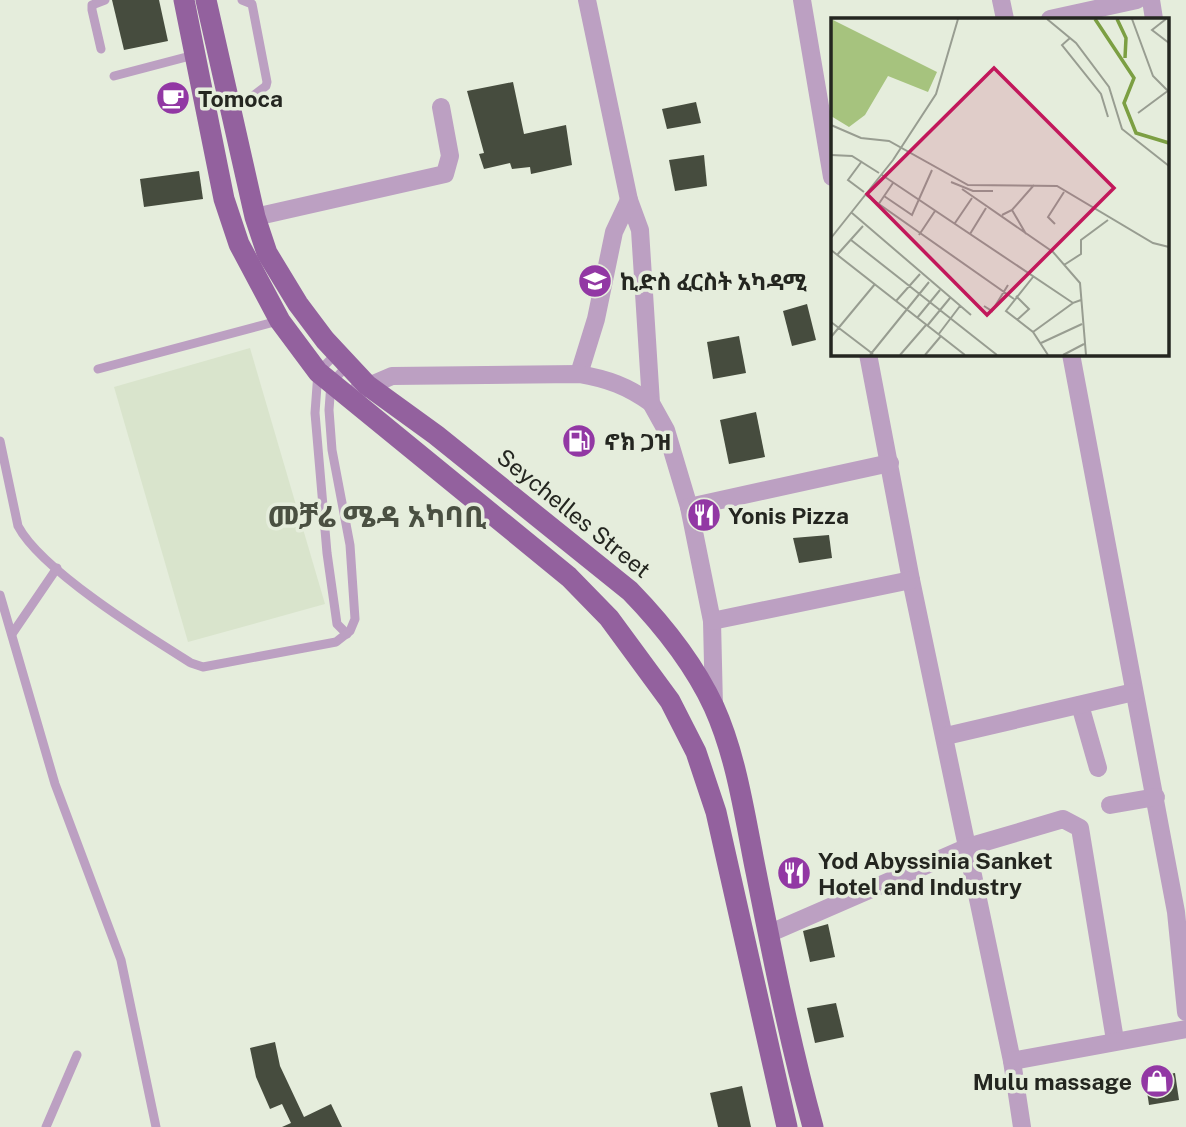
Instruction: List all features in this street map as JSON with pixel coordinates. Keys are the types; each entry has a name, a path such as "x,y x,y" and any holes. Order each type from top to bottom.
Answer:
{"main road":[{"path":"184,0 224,199 239,244 280,321 332,384 569,577 609,618 670,701 696,752 716,811 788,1127"},
{"name":"Seychelles Street","path":"206,0 255,217 274,263 299,304 367,385 436,435 630,591 658,620 678,647 714,707 734,769 768,934 813,1127"}],"street":[{"path":"587,0 629,201 640,230 651,403 666,430 689,507 712,621 714,707"},
{"path":"802,0 826,102 831,158"},
{"path":"1001,0 1005,18"},
{"path":"1055,18 1137,0"},
{"path":"1151,0 1154,18"},
{"path":"255,217 445,174 450,156 441,107"},
{"path":"579,374 596,319 614,232 629,201"},
{"path":"868,355 911,580 946,736 1012,1061 1022,1127"},
{"path":"1071,355 1156,797 1176,912 1186,1012"},
{"path":"332,384 367,385 392,376 579,374 608,379 628,387 651,403"},
{"path":"689,507 890,463"},
{"path":"712,621 911,580"},
{"path":"946,736 1134,692"},
{"path":"1080,705 1098,768"},
{"path":"1110,805 1156,797"},
{"path":"768,934 968,847 1063,818 1080,828 1115,1040"},
{"path":"1012,1061 1186,1029"}],"lane":[{"path":"101,49 92,5 105,0"},
{"path":"230,113 266,86 267,82 252,4 242,0"},
{"path":"114,76 196,55"},
{"path":"98,369 280,321"},
{"path":"343,359 332,384 317,446 337,624 347,634"},
{"path":"0,441 18,526 34,548 57,568 175,653 203,667 336,642 347,634 355,619 350,545 332,450 329,410 332,384 343,359"},
{"path":"12,634 57,568"},
{"path":"0,595 55,784 121,960 156,1127"},
{"path":"46,1127 77,1055"}],"shaded area":[{"path":"250,348 325,604 188,642 114,387"}],"building":[{"path":"112,0 159,0 168,41 124,50"},
{"path":"513,82 524,134 566,125 572,165 531,174 530,167 512,169 510,163 484,169 479,154 484,153 467,91"},
{"path":"696,102 701,123 667,129 662,109"},
{"path":"704,155 707,186 675,191 669,160"},
{"path":"199,171 203,199 144,207 140,179"},
{"path":"807,304 816,340 792,346 783,311"},
{"path":"739,336 746,373 713,379 707,342"},
{"path":"756,412 765,457 729,464 720,420"},
{"path":"829,535 832,558 799,563 793,538"},
{"path":"828,924 835,957 810,962 803,931"},
{"path":"836,1003 844,1037 815,1043 807,1008"},
{"path":"275,1042 280,1066 304,1117 331,1104 342,1127 282,1127 291,1123 282,1104 270,1109 256,1077 250,1048"},
{"path":"1175,1073 1179,1100 1149,1105 1145,1078"},
{"path":"742,1086 751,1127 718,1127 710,1093"}],"place":[{"name":"Tomoca","path":"173,98"},
{"name":"ኪድስ ፈርስት አካዳሚ","path":"595,281"},
{"name":"ኖክ ጋዝ","path":"579,441"},
{"name":"Yonis Pizza","path":"704,515"},
{"name":"Yod Abyssinia Sanket Hotel and Industry","path":"794,873"},
{"name":"Mulu massage","path":"1157,1081"}],"district":[{"name":"መቻሬ ሜዳ አካባቢ","path":"377,516"}]}
